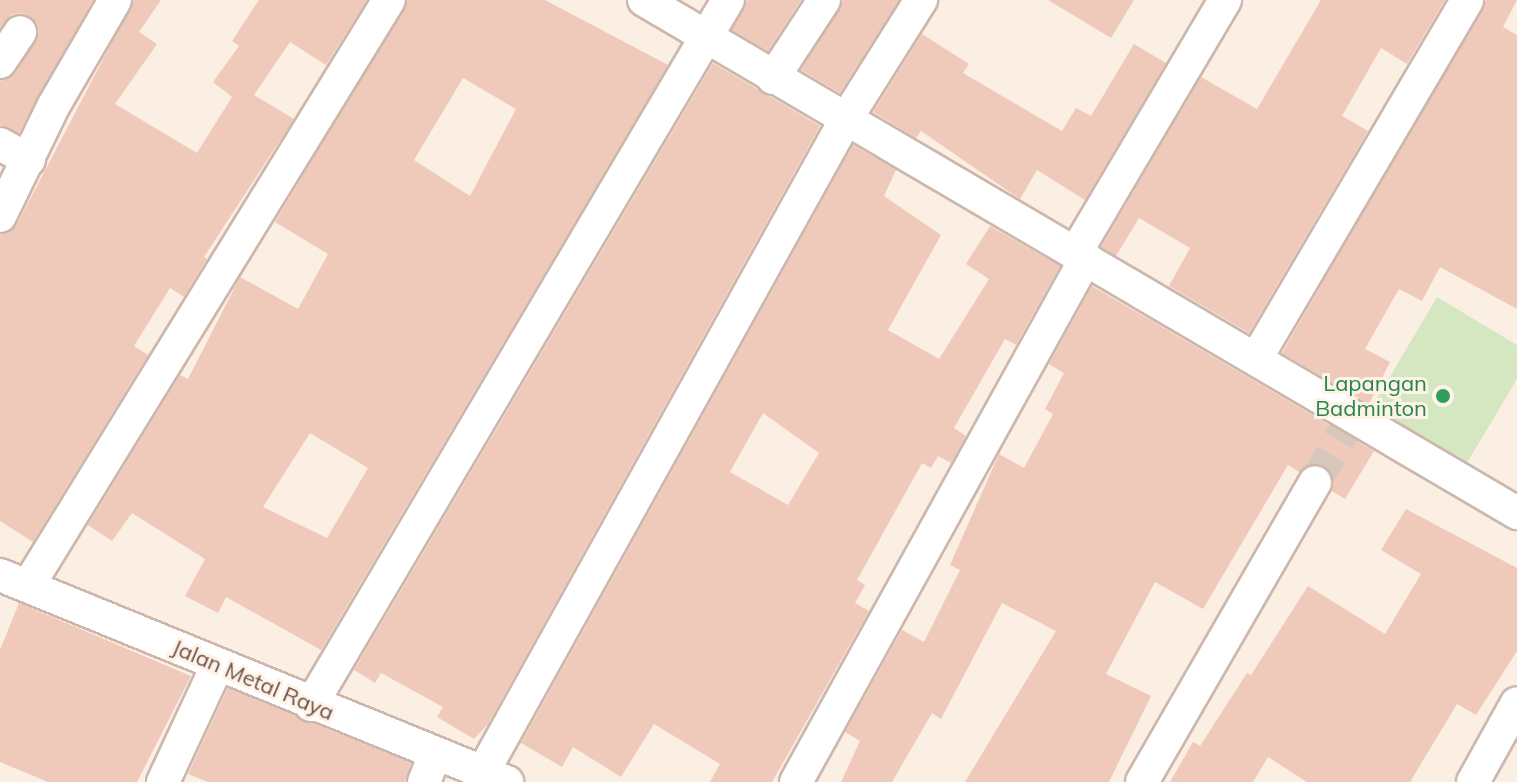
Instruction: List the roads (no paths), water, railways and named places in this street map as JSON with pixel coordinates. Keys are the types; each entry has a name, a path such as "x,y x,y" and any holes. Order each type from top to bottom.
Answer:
{"street":[{"path":"0,216 54,105 115,0"},
{"path":"8,580 389,0"},
{"path":"644,0 706,40 1257,357 1350,422 1517,513"},
{"path":"311,705 728,0"},
{"path":"773,78 824,0"},
{"path":"495,777 846,119 921,0"},
{"path":"796,782 1081,255 1225,0"},
{"path":"1257,357 1467,0"},
{"path":"0,62 20,32"},
{"path":"0,144 29,160"},
{"path":"1142,782 1315,482"},
{"name":"Jalan Metal Raya","path":"8,580 311,705 430,769 495,777"},
{"path":"163,782 217,666"},
{"path":"1473,782 1517,703"}],"tunnel":[{"path":"1315,482 1345,430"}],"place":[{"name":"Lapangan Badminton","path":"1443,396"}]}
